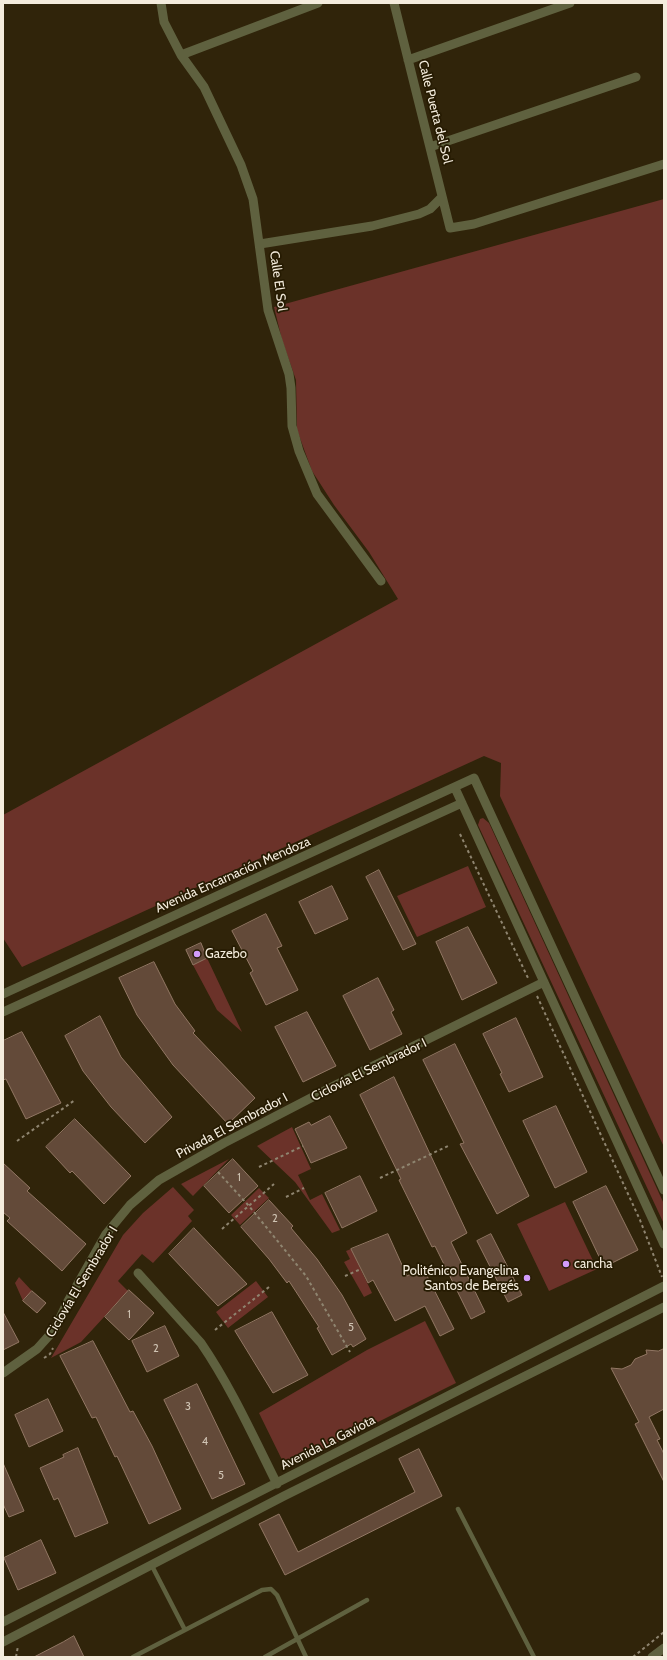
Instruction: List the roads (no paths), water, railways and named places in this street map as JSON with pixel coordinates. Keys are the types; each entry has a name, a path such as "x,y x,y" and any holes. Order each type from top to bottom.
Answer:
{"street":[{"name":"Calle El Sol","path":"161,3 164,22 181,55 204,87 241,165 253,199 268,310 289,374 292,426 299,451 317,494 380,581"},
{"path":"181,55 318,3"},
{"name":"Calle Puerta del Sol","path":"394,3 450,228 474,224 664,164"},
{"path":"408,60 570,3"},
{"path":"430,147 636,77"},
{"path":"260,244 372,226 419,214 430,209 442,197"},
{"name":"Avenida Encarnación Mendoza","path":"3,994 474,778 664,1190"},
{"path":"455,788 664,1244"},
{"path":"3,1012 462,803"},
{"name":"Privada El Sembrador I","path":"3,1373 37,1349 55,1329 67,1303 106,1234 130,1205 159,1180 224,1143 359,1073 544,982"},
{"path":"138,1273 201,1343 210,1356 230,1390 277,1484"},
{"name":"Avenida La Gaviota","path":"3,1622 277,1484 663,1282"},
{"path":"3,1642 152,1566 284,1496 664,1307"},
{"path":"652,1657 664,1648"}],"lane":[{"path":"458,1509 534,1657"},
{"path":"152,1566 185,1630"},
{"path":"133,1657 262,1590 271,1589 277,1595 306,1657"},
{"path":"264,1657 367,1600"}],"place":[{"name":"Gazebo","path":"197,954"},
{"name":"cancha","path":"566,1264"},
{"name":"Politénico Evangelina Santos de Bergés","path":"527,1278"}]}
